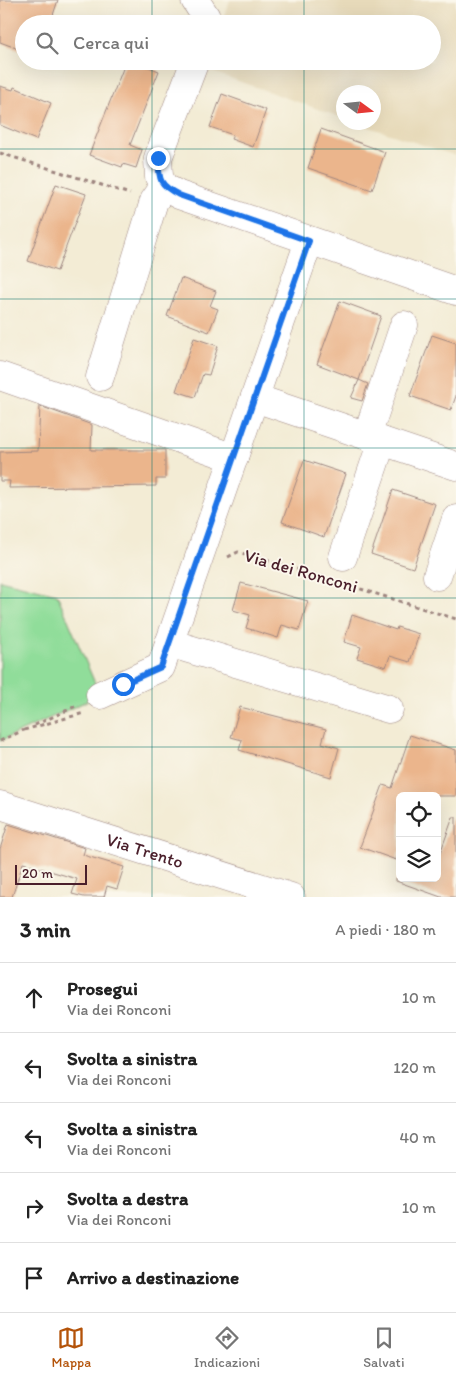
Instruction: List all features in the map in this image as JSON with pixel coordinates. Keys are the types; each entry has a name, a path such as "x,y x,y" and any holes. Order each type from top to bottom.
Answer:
{"street":[{"path":"196,0 205,15"},
{"path":"192,70 158,158 159,177 164,187 179,195 456,291"},
{"path":"100,377 154,201 164,187"},
{"path":"96,702 161,667 309,241"},
{"path":"338,573 404,325"},
{"path":"0,376 234,458"},
{"path":"255,398 456,466"},
{"path":"437,576 456,519"},
{"path":"169,643 389,708"},
{"name":"Via Trento","path":"0,805 291,897"}],"path":[{"name":"Via dei Ronconi","path":"222,560 238,552 338,573 456,619"},
{"path":"24,730 96,702"},
{"path":"0,741 96,702"}],"shaded area":[{"path":"230,0 456,0 456,156 378,130 381,130 381,85 336,85 336,116 210,71 441,70 441,15 224,15"}],"green space":[{"path":"0,580 57,594 100,695 0,741"}],"building":[{"path":"0,0 58,0 53,15 15,15 15,48 0,42"},
{"path":"122,70 159,71 130,145 142,150 136,168 123,164 122,167 89,155"},
{"path":"0,86 13,90 14,87 51,103 36,140 0,125"},
{"path":"222,94 266,110 253,147 231,139 233,135 210,127"},
{"path":"321,129 385,152 372,190 308,168"},
{"path":"56,184 86,194 57,271 28,261"},
{"path":"181,278 216,291 210,306 218,309 209,332 167,316"},
{"path":"340,301 381,316 359,380 317,364"},
{"path":"432,335 456,343 456,396 451,410 410,396"},
{"path":"194,338 218,346 209,375 203,374 195,397 176,391"},
{"path":"359,380 368,384 362,401 351,398"},
{"path":"40,406 92,425 91,450 165,450 165,479 156,479 156,486 9,488 10,481 0,481 0,452 38,451"},
{"path":"304,460 346,474 324,537 282,522"},
{"path":"393,490 435,504 413,568 371,554"},
{"path":"241,583 308,601 299,630 282,625 278,638 246,628 250,615 233,610"},
{"path":"352,615 396,630 397,627 419,634 410,662 390,656 386,667 357,658 361,647 344,642"},
{"path":"240,707 326,729 322,743 339,748 331,777 239,750 242,740 231,737"},
{"path":"410,735 456,750 456,796 441,796 441,792 396,792 396,860 360,847 383,785 392,788"},
{"path":"453,817 456,817 456,897 441,897 399,882 441,882 441,851"},
{"path":"8,824 85,848 83,855 124,867 117,889 107,886 104,897 84,897 72,894 77,879 23,863 12,897 0,897 0,849"}],"route":[{"path":"123,684 161,667 309,241 179,195 164,187 159,177 158,158"}]}
